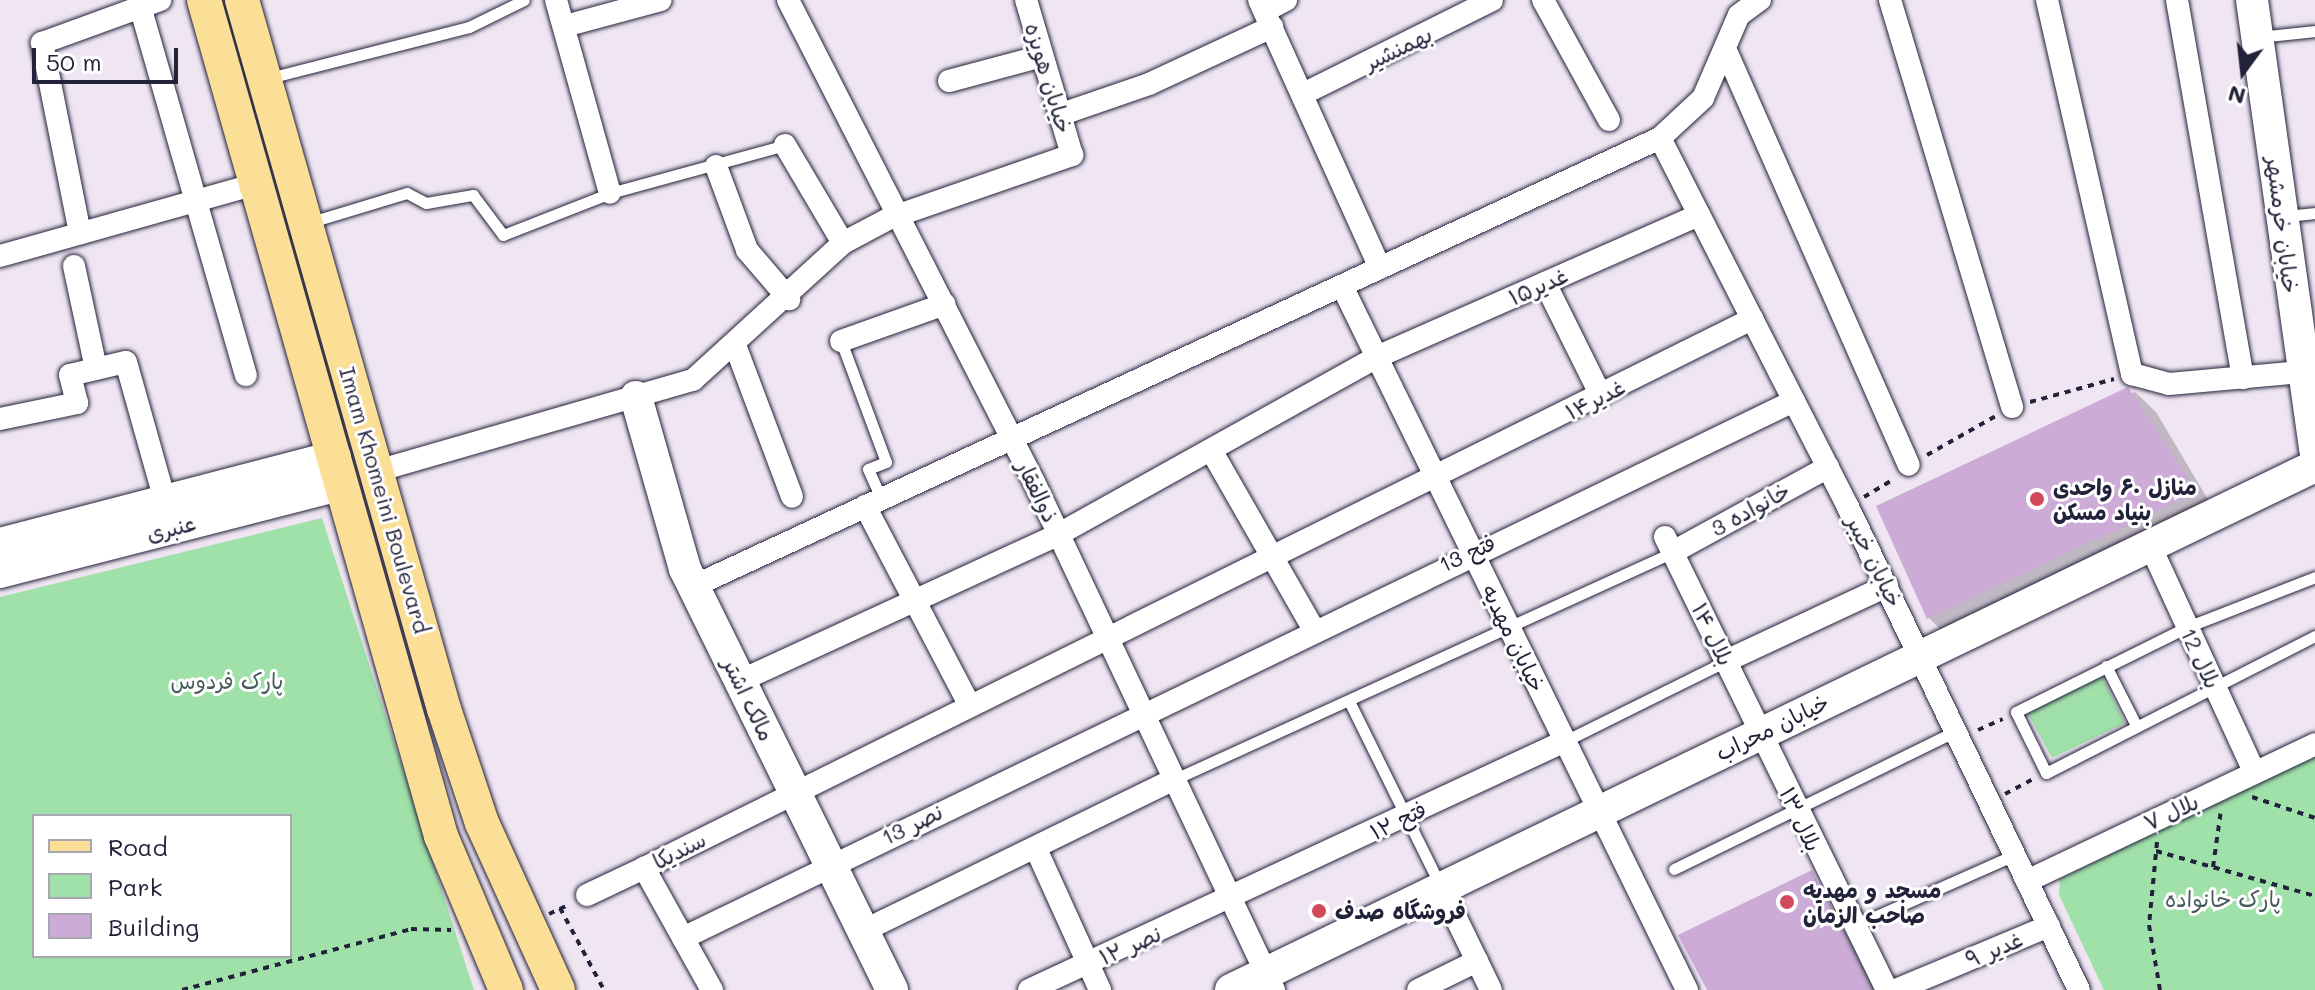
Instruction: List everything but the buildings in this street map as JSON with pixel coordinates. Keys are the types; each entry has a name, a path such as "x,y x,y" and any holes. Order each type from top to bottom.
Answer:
{"main road":[{"name":"Imam Khomeini Boulevard","path":"204,0 441,836 476,931 502,983"},
{"name":"Imam Khomeini Boulevard","path":"242,0 472,794 558,990"},
{"path":"476,931 503,926 525,914"},
{"path":"502,983 520,959 544,959"}],"street":[{"path":"556,0 610,193"},
{"path":"565,26 661,0"},
{"name":"ذوالفقار","path":"788,0 901,215 1012,437 1270,981"},
{"name":"خیابان هویزه","path":"901,215 1072,155 1026,0"},
{"path":"1059,115 1149,84 1286,0"},
{"name":"بهمنشیر","path":"1303,94 1492,0"},
{"path":"1543,0 1609,120"},
{"path":"694,586 1660,138 1703,98 1727,53 1739,15 1760,0"},
{"path":"1890,0 2012,407"},
{"path":"2047,0 2132,374 2169,384 2301,372"},
{"path":"2177,0 2243,378"},
{"name":"خیابان خرمشهر","path":"2252,0 2301,372 2315,450"},
{"path":"80,233 42,43 150,3 198,201 246,375"},
{"path":"1265,13 1380,268"},
{"path":"1727,53 1909,465"},
{"path":"949,81 1042,56"},
{"name":"خیابان خیبر","path":"1660,138 1887,586 2079,990"},
{"path":"785,145 843,243"},
{"path":"716,166 747,250 789,299"},
{"path":"0,256 257,184"},
{"path":"377,471 693,380 789,299 843,243 901,215"},
{"name":"غدیر۱۵","path":"740,681 1059,534 1377,357 1699,215"},
{"path":"74,266 96,369"},
{"path":"1545,283 1601,396"},
{"name":"خیابان مهدیه","path":"1342,286 1687,990"},
{"path":"841,341 945,304"},
{"name":"غدیر۱۴","path":"1108,638 1437,479 1752,319"},
{"path":"735,345 792,497"},
{"path":"0,419 77,403 70,375 126,362 165,501"},
{"name":"مالک اشتر","path":"636,397 694,586 892,990"},
{"name":"فتح 13","path":"1142,710 1794,401"},
{"path":"1211,450 1313,628"},
{"name":"خیابان محراب","path":"1231,990 1270,981 1441,887 2149,543 2315,466"},
{"name":"خانواده 3","path":"1669,544 1828,467"},
{"name":"عنبری","path":"0,544 165,501 338,471"},
{"name":"عنبری","path":"0,572 338,471"},
{"path":"873,502 914,601 970,706"},
{"name":"بلال 12","path":"2149,543 2255,773"},
{"name":"بلال ۱۴","path":"1669,544 1760,732"},
{"path":"1726,661 1887,586"},
{"name":"سندیکا","path":"712,990 644,868 1108,638"},
{"name":"نصر 13","path":"683,938 1142,710"},
{"name":"بلال ۱۳","path":"1760,732 1852,926 1887,990"},
{"name":"فتح ۱۲","path":"1232,900 1565,741"},
{"name":"بلال ۷","path":"2027,881 2315,744"},
{"path":"863,931 1037,851 1175,779"},
{"path":"1037,851 1100,990"},
{"path":"587,895 644,868"},
{"path":"1441,887 1491,990"},
{"name":"نصر ۱۲","path":"1029,990 1232,900"},
{"name":"غدیر ۹","path":"1896,990 2049,926"},
{"path":"1418,990 1477,961"}],"lane":[{"path":"265,79 469,27 524,0"},
{"path":"2258,37 2315,31"},
{"path":"307,224 407,193 426,203 473,195 503,235 610,193 785,145"},
{"path":"2282,217 2315,213"},
{"path":"841,341 886,462 868,469 873,502"},
{"path":"1175,779 1510,629 1669,544"},
{"path":"2315,577 2187,627 2016,712 2046,773 2315,636"},
{"path":"1565,741 1726,661"},
{"path":"2106,666 2137,727"},
{"path":"1349,701 1441,887"},
{"path":"1674,869 1958,735"},
{"path":"1852,926 2014,855"}],"path":[{"path":"1848,507 1909,465 2012,407 2132,374"},
{"path":"1958,735 2016,712"},
{"path":"1989,802 2046,773"},
{"path":"2213,867 2224,787 2315,818"},
{"path":"2158,819 2149,925 2160,990"},
{"path":"2156,851 2315,896"},
{"path":"525,914 560,908 587,895"},
{"path":"560,908 604,990"},
{"path":"182,990 411,929 476,931"}],"green space":[{"name":"پارک فردوس","path":"322,518 474,990 0,990 0,597"},
{"path":"2102,676 2125,723 2052,758 2027,712"},
{"name":"پارک خانواده","path":"2315,752 2315,990 2104,990 2059,895 2060,879"}],"place":[{"name":"منازل ۶۰ واحدی بنیاد مسکن","path":"2037,499"},
{"name":"مسجد و مهدیه صاحب الزمان","path":"1787,902"},
{"name":"فروشگاه صدف","path":"1319,911"}]}
